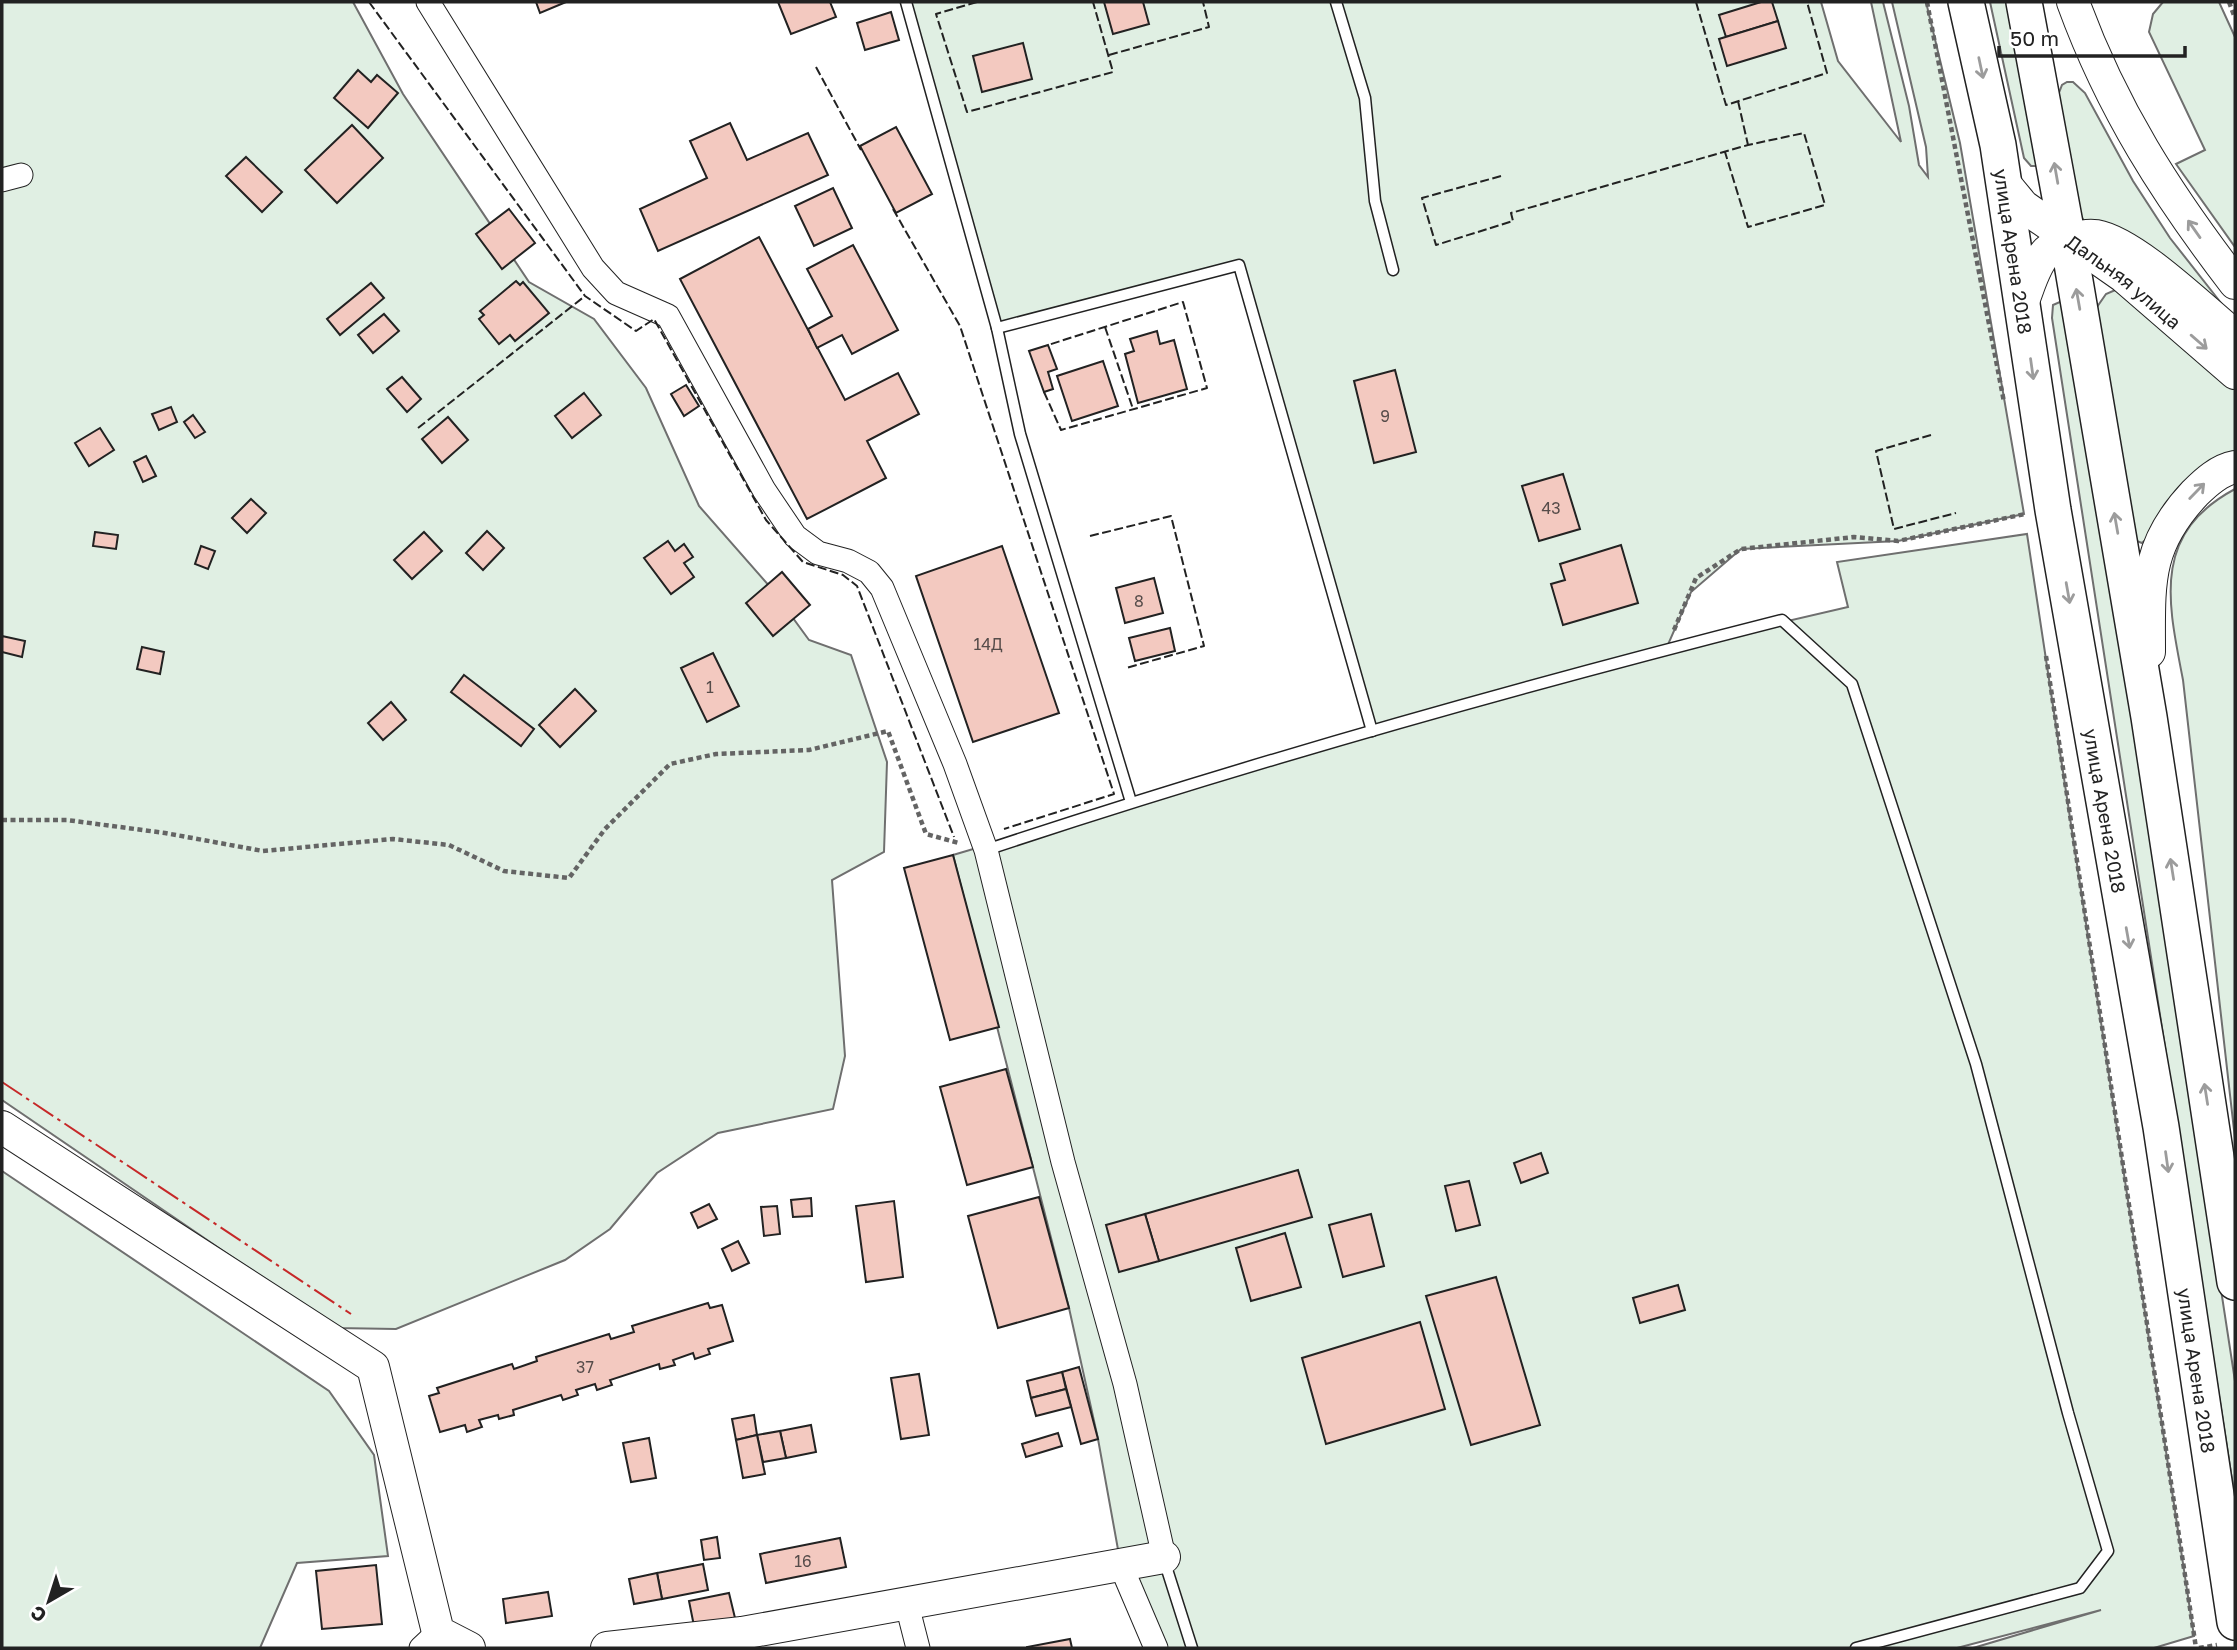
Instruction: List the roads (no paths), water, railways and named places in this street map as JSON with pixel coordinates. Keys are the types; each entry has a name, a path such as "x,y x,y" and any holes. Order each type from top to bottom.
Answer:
{"main road":[{"name":"улица Арена 2018","path":"1966,2 2004,183 2023,301 2031,512 2161,1127 2235,1622"},
{"path":"2024,2 2068,240 2149,717 2235,1282"}],"street":[{"path":"428,2 593,268 616,293 667,316 764,490 795,536 818,554 848,561 869,572 882,588 955,764 986,850 1063,1162 1125,1384 1164,1558 907,1605 744,1641 607,1648"},
{"path":"2073,2 2112,95 2152,170 2235,283"},
{"path":"2004,183 2023,206 2068,240 2048,250 2023,301"},
{"name":"Дальняя улица","path":"2068,240 2095,236 2118,245 2150,266 2235,336"},
{"name":"Дальняя улица","path":"2068,240 2123,276 2235,373"},
{"path":"2149,717 2149,594 2152,561 2168,526 2187,502 2207,481 2235,467"},
{"path":"2,1127 373,1367 429,1640 469,1648"},
{"path":"1121,1566 1156,1648"},
{"path":"907,1605 918,1648"}],"lane":[{"path":"906,2 997,328 1020,434 1131,802"},
{"path":"1336,2 1365,98 1375,201 1393,270"},
{"path":"997,328 1239,265 1372,731"},
{"path":"986,850 1131,802 1372,731 1782,620 1852,684 1976,1064 2068,1413 2108,1551 2080,1588 1856,1648"},
{"path":"1164,1558 1192,1648"}]}
